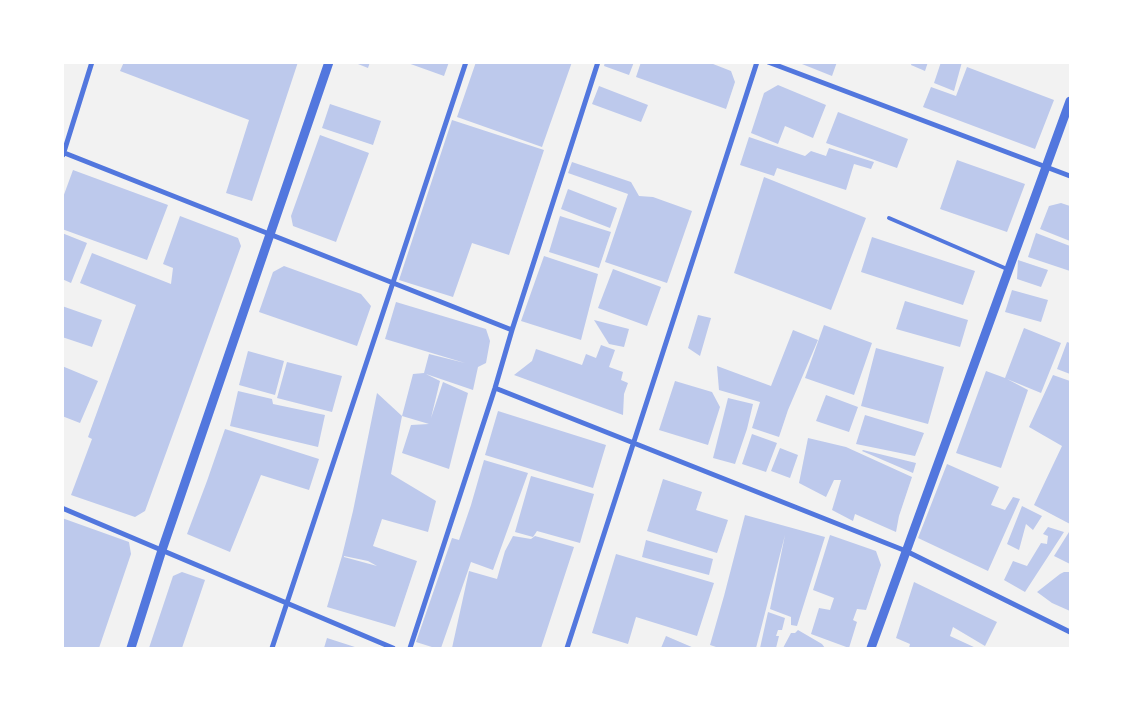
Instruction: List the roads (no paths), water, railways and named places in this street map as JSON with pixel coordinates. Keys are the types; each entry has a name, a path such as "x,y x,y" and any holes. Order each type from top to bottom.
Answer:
{"street":[{"path":"92,62 63,153 512,330"},
{"path":"131,648 162,550 329,62"},
{"path":"272,648 466,62"},
{"path":"410,648 495,388 598,62"},
{"path":"567,648 757,62"},
{"path":"768,62 1070,176"},
{"path":"871,648 1070,101"},
{"path":"495,388 906,551 1070,632"},
{"path":"62,508 394,648"}],"lane":[{"path":"889,218 1009,270"}]}
